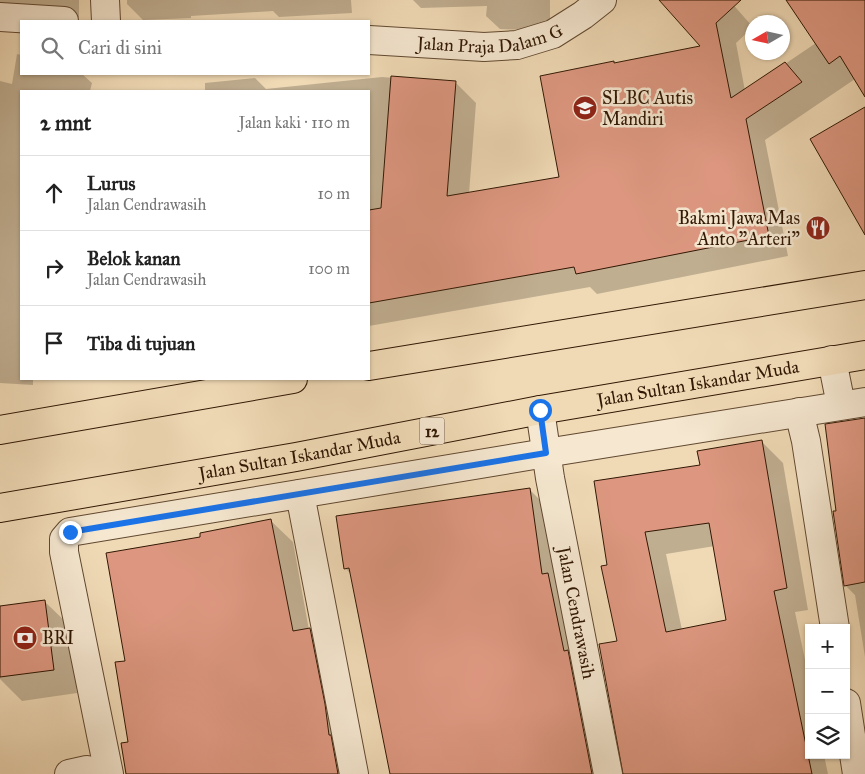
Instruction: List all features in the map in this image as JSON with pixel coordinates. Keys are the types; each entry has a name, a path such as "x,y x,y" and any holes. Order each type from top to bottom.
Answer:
{"highway":[{"path":"370,366 865,285"},
{"name":"Jalan Sultan Iskandar Muda","path":"0,508 296,457 540,410 865,355"},
{"path":"0,430 288,380"}],"street":[{"path":"105,0 106,20"},
{"name":"Jalan Praja Dalam G","path":"370,40 484,47 517,45 553,34 583,16 602,0"},
{"path":"0,17 48,20"},
{"path":"88,773 64,539 70,532 853,404 832,360"},
{"name":"Jalan Cendrawasih","path":"540,410 546,453 608,774"},
{"path":"799,412 806,441 834,624"},
{"path":"300,494 354,774"},
{"path":"848,714 857,774"}],"building":[{"path":"659,0 741,0 716,23 731,98 785,62 802,82 746,119 769,236 576,274 574,267 370,303 370,210 381,208 391,76 456,81 447,196 559,177 540,76 700,46"},
{"path":"786,0 865,0 865,97 840,56 829,64"},
{"path":"865,107 865,235 810,139"},
{"path":"865,418 865,582 844,586 833,511 836,511 825,424"},
{"path":"762,440 787,588 774,591 805,740 805,759 809,759 812,774 623,774 599,644 617,641 601,566 607,565 594,481 700,465 697,451","holes":["709,523 726,620 666,632 645,532"]},
{"path":"530,488 542,574 548,573 564,651 568,650 592,774 390,774 349,568 344,569 336,516"},
{"path":"271,519 293,631 310,628 338,774 126,774 121,743 128,742 115,662 125,661 106,553 200,537 200,533"},
{"name":"BRI","path":"45,600 54,670 0,677 0,606"}],"place":[{"name":"SLBC Autis Mandiri","path":"585,108"},
{"name":"Bakmi Jawa Mas Anto \"Arteri\"","path":"818,228"},
{"name":"BRI","path":"25,638"}],"route":[{"path":"70,532 546,453 540,410"}]}
